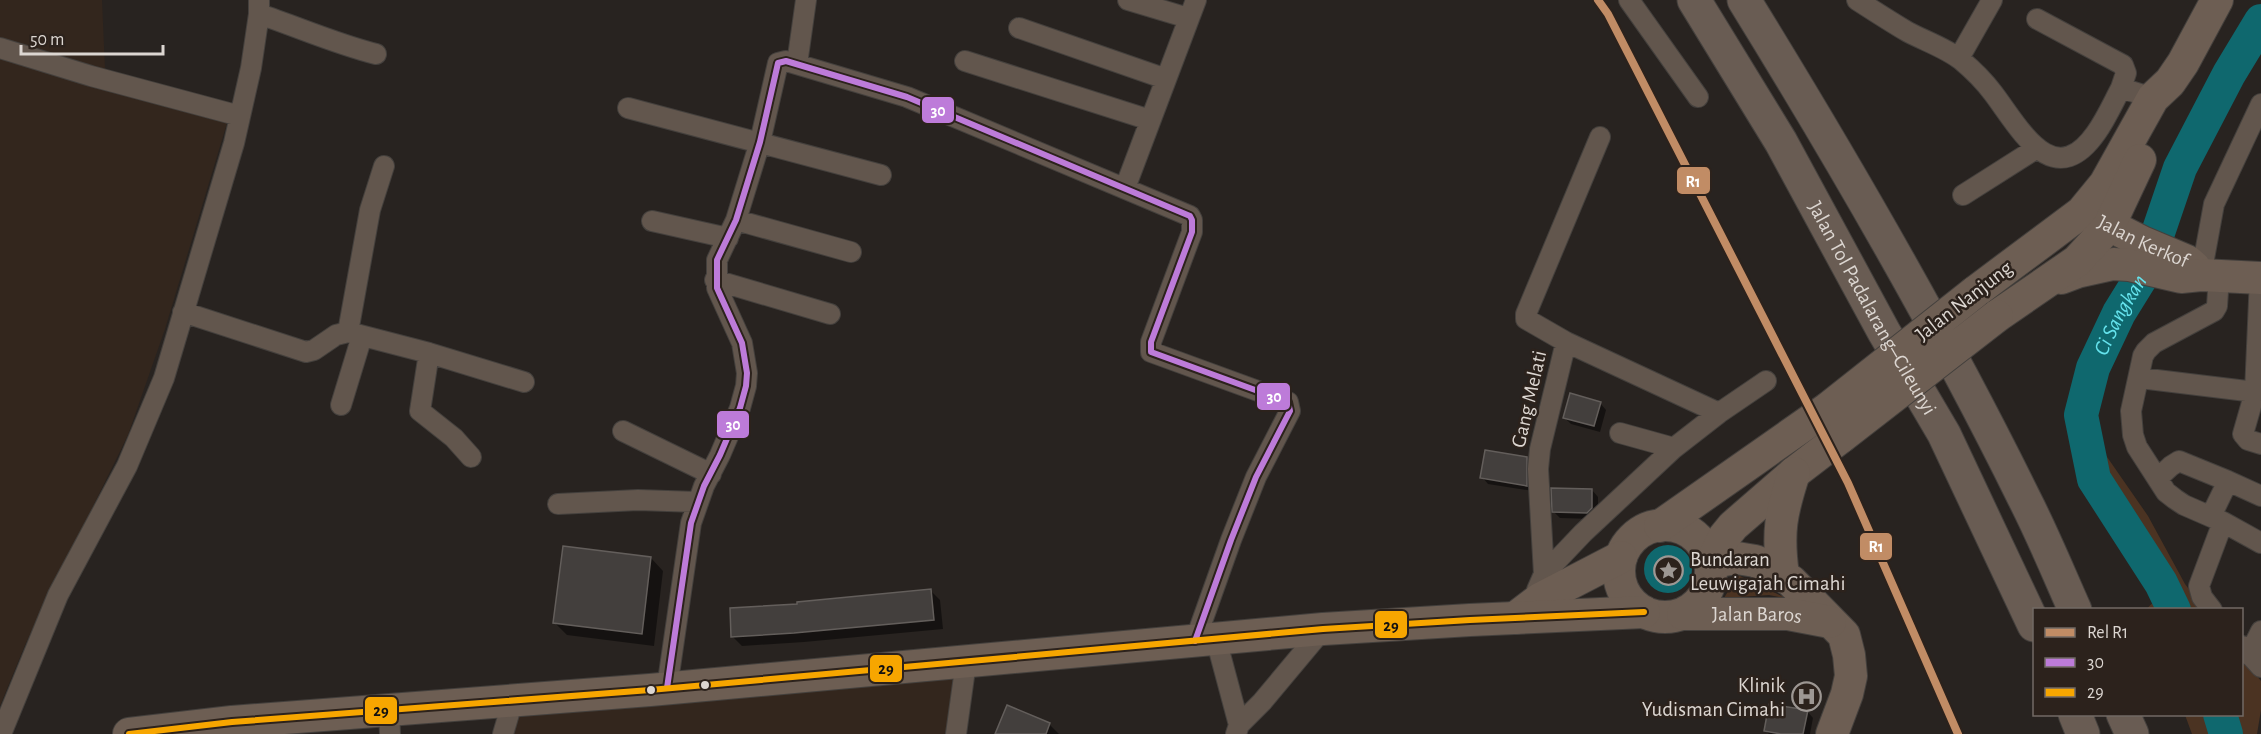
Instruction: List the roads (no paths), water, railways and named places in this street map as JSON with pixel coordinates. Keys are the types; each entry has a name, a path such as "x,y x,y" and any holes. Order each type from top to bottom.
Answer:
{"highway":[{"name":"Jalan Tol Padalarang–Cileunyi","path":"1694,0 1781,142 1884,332 1944,434 2033,623"},
{"name":"Jalan Tol Padalarang–Cileunyi","path":"1744,0 1815,115 1962,377 2026,500 2075,608"},
{"path":"2075,716 2081,734"},
{"path":"2124,716 2132,734"}],"main road":[{"name":"Jalan Nanjung","path":"1660,526 1827,409 1975,292 2082,212 2105,184 2162,90 2183,63 2217,0"},
{"name":"Jalan Nanjung","path":"1712,562 1724,537 1733,526 1794,473 1997,316 2078,261 2109,226 2133,172 2162,121 2162,90"},
{"name":"Jalan Kerkof","path":"2082,212 2109,226 2135,254 2197,272 2260,279"},
{"name":"Jalan Kerkof","path":"2046,283 2114,264 2135,254"},
{"path":"1783,575 1778,544 1780,523 1794,473"},
{"path":"1660,526 1680,528 1698,538 1706,547 1712,562 1708,589 1702,599 1683,614 1656,617 1644,612 1631,602 1622,589 1619,573 1621,557 1627,545 1647,529 1660,526"},
{"path":"1514,618 1542,586 1621,557"},
{"name":"Jalan Baros","path":"1712,562 1737,558 1755,561 1783,575 1844,635 1851,676 1847,694 1832,734"},
{"path":"129,734 389,721 513,700 1323,629 1644,612"},
{"name":"Jalan Baros","path":"1683,614 1788,614 1830,622"}],"street":[{"path":"797,64 806,0"},
{"path":"1128,0 1188,18"},
{"path":"1125,188 1196,0"},
{"path":"1629,0 1698,97"},
{"path":"1857,0 1905,30 1959,58 1982,79 2021,133 2046,156 2056,159 2070,156 2096,134 2121,88 2126,73 2123,65 2037,20"},
{"path":"1959,58 1992,0"},
{"path":"1,734 58,595 127,466 164,378 211,225 240,116 259,7 357,50 376,54"},
{"path":"1019,28 1166,79"},
{"path":"0,48 91,76 240,116"},
{"path":"667,688 691,523 697,502 740,408 747,373 742,344 717,288 715,280 717,260 736,220 760,142 778,63 786,61 907,97 1188,214 1192,220 1192,232 1151,342 1151,352 1288,402 1289,406 1289,416 1256,477 1231,540 1206,640 1237,730 1323,629"},
{"path":"965,61 1150,120"},
{"path":"2121,88 2162,90"},
{"path":"2261,104 2214,204 2197,272 2217,306 2214,311 2150,346 2144,356 2131,411 2133,435 2137,447 2166,492 2184,506 2217,519 2261,543"},
{"path":"628,108 881,175"},
{"path":"1600,137 1526,314 1529,322 1566,342 1719,412"},
{"path":"1963,195 2037,148"},
{"path":"341,405 355,334 370,210 384,166"},
{"path":"736,220 851,252"},
{"path":"652,221 728,238"},
{"path":"2260,279 2255,392 2243,434 2248,440 2261,444"},
{"path":"715,280 830,314"},
{"path":"183,312 306,352 314,350 336,335 355,334 524,382"},
{"name":"Gang Melati","path":"1542,586 1538,469 1540,449 1566,342"},
{"path":"429,354 420,411 446,431 471,457"},
{"path":"2139,378 2255,392"},
{"path":"1542,586 1584,533 1674,448 1719,412 1766,381"},
{"path":"623,431 711,474"},
{"path":"1620,433 1674,448"},
{"path":"2158,478 2171,465 2179,461 2261,495"},
{"path":"2211,608 2202,597 2199,586 2228,481"},
{"path":"558,504 638,500 697,502"},
{"path":"2250,656 2261,631"},
{"path":"956,734 966,662"},
{"path":"503,734 513,700"}],"water":[{"path":"1668,545 1685,552 1692,569 1685,586 1668,593 1651,586 1644,569 1651,552"}],"waterway":[{"name":"Ci Sangkan","path":"2173,608 2161,583 2094,479 2081,415 2093,368 2119,313 2145,271 2180,168 2229,74 2261,21"},
{"name":"Ci Sangkan","path":"2221,716 2226,734"}],"rail line":[{"name":"R1","path":"1598,0 1608,14 1848,483 1958,734"}],"place":[{"name":"Bundaran Leuwigajah Cimahi","path":"1669,571"},
{"name":"Klinik Yudisman Cimahi","path":"1806,697"}]}
